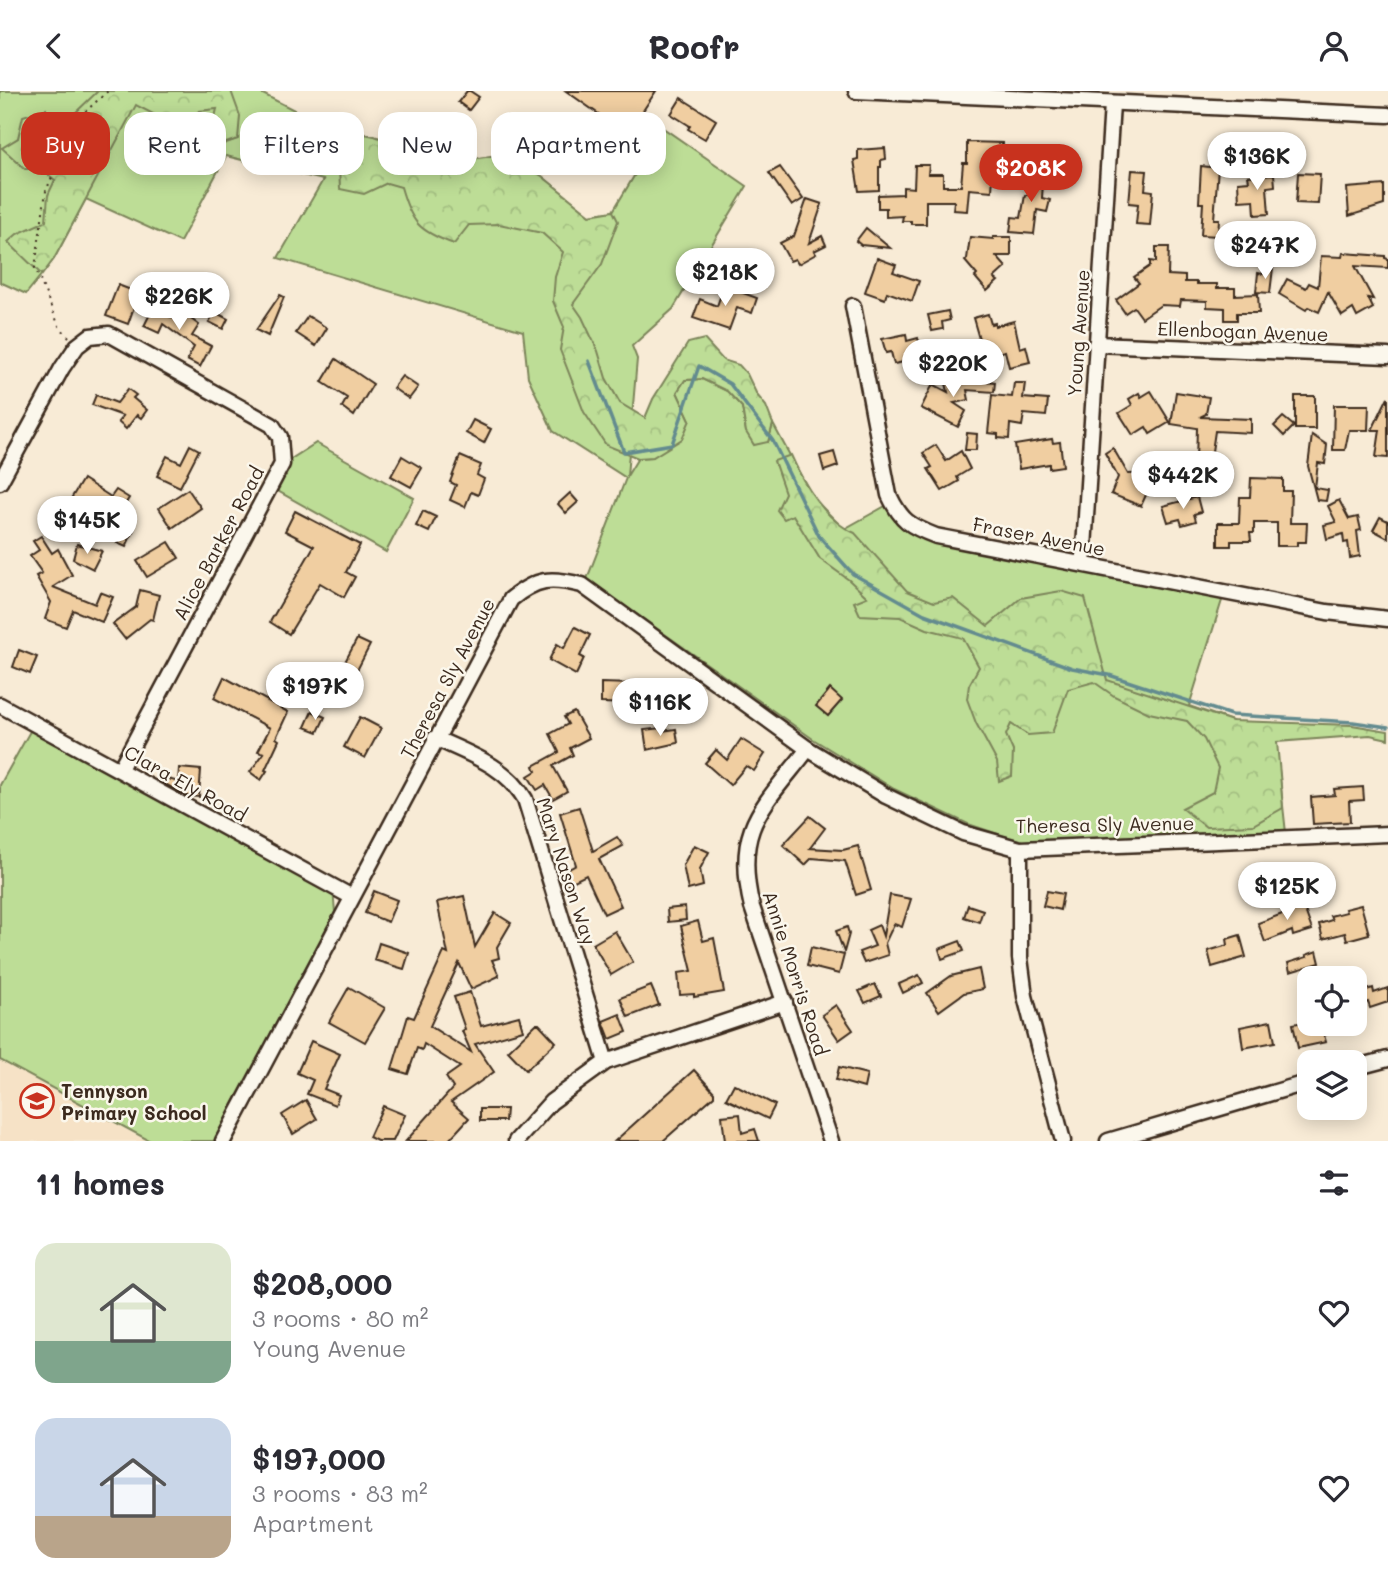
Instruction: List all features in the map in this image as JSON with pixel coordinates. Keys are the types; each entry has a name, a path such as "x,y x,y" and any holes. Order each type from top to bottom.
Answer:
{"street":[{"path":"856,91 1388,115"},
{"name":"Young Avenue","path":"1083,564 1112,104"},
{"name":"Fraser Avenue","path":"853,306 889,495 897,513 912,527 936,537 1327,612 1388,619"},
{"name":"Alice Barker Road","path":"77,346 90,336 109,334 272,425 280,437 282,447 282,464 120,769"},
{"name":"Ellenbogan Avenue","path":"1096,344 1388,356"},
{"path":"0,482 62,368 77,346"},
{"name":"Theresa Sly Avenue","path":"223,1141 511,599 535,583 549,579 582,585 807,749 886,796 952,827 1020,849 1388,834"},
{"name":"Clara Ely Road","path":"0,705 352,897"},
{"name":"Mary Nason Way","path":"435,739 496,767 517,786 525,799 606,1062"},
{"name":"Annie Morris Road","path":"807,749 765,805 750,831 746,849 746,880 752,907 831,1141"},
{"path":"1020,849 1020,958 1063,1141"},
{"path":"516,1141 551,1102 606,1062 785,1002"},
{"path":"1367,1065 1388,1059"},
{"path":"1108,1141 1297,1086"}],"path":[{"path":"77,346 59,326 35,268 46,191 76,120 108,91"}],"shaded area":[{"name":"Tennyson Primary School","path":"0,1061 147,1141 0,1141"}],"green space":[{"path":"0,91 257,91 298,112 240,112 240,159 226,156 226,112 124,112 124,175 216,175 180,242 86,199 54,259 26,294 0,282"},
{"path":"98,91 231,91 240,116 238,139 226,143 226,112 216,112 217,109 198,112 149,112 136,105 132,112 124,112 124,128 110,154 110,112 76,112"},
{"path":"21,125 21,165 2,148 18,138"},
{"path":"666,130 747,186 673,309 632,346 637,359 627,476 638,458 653,457 690,420 677,392 685,380 702,379 727,391 742,407 746,432 768,442 773,424 813,498 844,529 889,504 910,530 1224,594 1189,706 1232,721 1276,742 1286,833 1022,842 968,824 894,789 813,739 587,579 626,478 553,431 528,377 523,331 278,258 323,180 303,175 364,175 364,134 369,135 378,137 378,175 477,175 477,158 491,156 491,175 540,175 590,215 613,211 635,175 666,175"},
{"path":"364,134 378,137 378,175 477,175 477,158 491,156 491,175 540,175 590,215 613,211 618,221 602,264 573,304 582,317 598,351 606,378 620,403 645,418 653,399 688,343 704,339 723,360 739,365 747,374 773,424 768,442 754,445 746,432 742,407 727,391 702,379 685,380 677,392 690,420 682,439 653,457 638,458 606,445 584,412 560,350 564,327 553,301 555,277 563,252 542,233 499,224 469,225 454,244 432,235 418,224 408,209 401,187 387,183 364,194 340,189 339,175 364,175"},
{"path":"49,175 99,175 54,259 42,275 8,242 17,234 46,221 48,195 55,180"},
{"path":"316,443 414,498 386,552 276,490 288,461"},
{"path":"791,455 816,500 834,520 855,533 907,591 934,602 953,598 988,626 1021,598 1061,591 1085,598 1107,680 1232,721 1352,725 1388,731 1388,739 1370,735 1277,742 1283,808 1253,825 1206,827 1182,808 1213,792 1218,768 1204,739 1187,721 1149,713 1114,696 1094,682 1068,689 1052,733 1028,735 1011,724 1006,735 1013,751 1012,776 999,781 997,762 976,723 967,699 969,685 979,667 963,638 927,629 900,617 860,615 854,602 867,597 820,559 793,515 784,519 777,510 785,493 774,461"},
{"path":"34,724 333,889 335,912 214,1141 150,1141 0,1060 0,785"}],"building":[{"path":"467,91 479,97 469,110 458,102"},
{"path":"566,91 656,91 642,112 596,112"},
{"path":"681,98 716,120 705,139 671,114"},
{"path":"967,142 1003,143 1002,162 994,162 992,191 969,189 967,211 953,210 954,201 926,201 926,224 911,224 911,221 902,221 903,216 886,217 886,208 878,208 878,195 903,194 903,187 914,188 915,165 929,165 928,174 943,174 943,186 961,186 963,163 967,163"},
{"path":"885,148 886,159 881,160 879,167 879,190 859,191 854,160 858,159 858,150"},
{"path":"1201,166 1218,168 1214,219 1219,219 1218,236 1201,235"},
{"path":"780,167 803,199 792,206 769,173"},
{"path":"1030,168 1044,169 1042,198 1050,200 1047,212 1037,210 1034,234 1010,232 1012,217 1021,218 1025,195 1028,195"},
{"path":"1132,170 1147,171 1145,190 1153,191 1150,225 1136,224 1138,204 1129,203"},
{"path":"1298,173 1320,174 1318,204 1296,203"},
{"path":"1274,174 1275,186 1267,187 1269,214 1255,215 1254,200 1239,201 1238,182 1249,181 1248,176"},
{"path":"1384,185 1384,205 1349,216 1347,188"},
{"path":"807,199 822,204 809,243 822,236 826,245 798,264 795,259 790,261 780,243 794,236"},
{"path":"866,228 890,248 861,245 856,241"},
{"path":"970,237 1011,237 1011,256 996,256 1006,267 994,278 998,281 987,291 965,261"},
{"path":"1156,247 1169,247 1168,275 1185,276 1185,282 1217,284 1217,288 1235,288 1235,295 1258,294 1259,313 1237,313 1237,320 1225,320 1225,308 1207,307 1207,301 1181,300 1180,306 1161,305 1142,318 1134,307 1125,313 1116,300 1139,283 1134,277 1150,266 1150,261 1156,262"},
{"path":"1343,253 1385,256 1388,259 1388,268 1355,266 1373,299 1368,298 1373,308 1357,317 1353,309 1342,316 1328,292 1319,312 1308,307 1306,310 1279,294 1287,279 1306,288 1309,283 1318,287 1321,256 1342,257"},
{"path":"877,258 896,265 893,272 919,281 912,301 887,292 885,299 865,292"},
{"path":"1264,267 1273,268 1270,293 1256,292 1258,273 1263,274"},
{"path":"118,285 139,293 128,324 106,316"},
{"path":"724,286 757,298 752,313 737,308 729,330 693,318 700,299 717,306"},
{"path":"280,295 284,297 268,336 256,330"},
{"path":"146,305 173,318 179,310 199,325 192,336 211,346 200,367 187,360 194,347 163,324 159,333 144,326 150,314 144,309"},
{"path":"948,311 950,320 942,322 943,329 932,331 928,315"},
{"path":"215,312 228,319 223,329 209,322"},
{"path":"988,314 991,324 995,323 995,326 1014,321 1020,348 1026,346 1030,362 1009,367 1005,351 984,356 973,318"},
{"path":"308,316 327,328 316,346 296,333"},
{"path":"906,334 907,341 918,338 923,358 894,364 891,352 886,353 882,339"},
{"path":"336,359 373,384 354,416 342,407 347,398 322,382"},
{"path":"402,376 418,387 409,399 393,388"},
{"path":"967,379 995,382 994,392 967,390 969,400 954,403 966,411 958,427 921,408 933,384 948,392 946,383"},
{"path":"1014,383 1025,383 1023,398 1048,400 1046,416 1024,414 1022,426 1010,424 1009,439 998,438 998,434 988,433 992,395 1012,397"},
{"path":"128,389 136,395 133,398 147,410 141,418 137,415 126,429 118,422 123,416 92,405 96,395 117,403"},
{"path":"1151,391 1170,422 1150,434 1146,427 1133,435 1119,413 1132,405 1129,399 1139,393 1141,397"},
{"path":"1176,392 1209,397 1206,414 1200,417 1251,419 1251,433 1215,431 1211,458 1216,458 1215,473 1207,472 1205,493 1195,493 1197,428 1171,424"},
{"path":"1295,396 1315,396 1315,429 1295,429"},
{"path":"1388,397 1388,458 1376,457 1380,430 1372,430"},
{"path":"1334,405 1369,405 1368,430 1349,430 1345,450 1333,450"},
{"path":"1283,417 1294,426 1284,436 1274,426"},
{"path":"473,420 491,429 484,443 466,433"},
{"path":"967,433 977,434 976,450 965,450"},
{"path":"1312,435 1327,445 1325,464 1318,463 1315,488 1328,490 1326,501 1317,500 1308,466"},
{"path":"1052,439 1053,443 1060,442 1063,466 1049,468 1049,464 1019,469 1015,445"},
{"path":"190,445 199,450 180,487 157,476 167,456 181,463"},
{"path":"936,445 946,461 961,451 970,469 957,477 959,481 942,491 928,469 932,467 923,453"},
{"path":"1113,448 1128,474 1156,473 1141,506 1111,494 1118,477 1105,453"},
{"path":"834,452 838,466 824,471 820,456"},
{"path":"402,456 422,468 411,487 391,476"},
{"path":"460,456 481,465 477,475 484,479 478,495 471,492 465,507 450,500 456,485 450,482"},
{"path":"1251,478 1283,479 1283,491 1291,491 1290,523 1307,523 1306,542 1297,542 1297,546 1277,546 1277,523 1254,523 1254,533 1250,533 1251,541 1231,541 1231,546 1218,546 1218,523 1239,523 1240,497 1250,497"},
{"path":"83,479 111,497 116,490 129,498 118,516 92,500 74,530 52,517 63,499 69,502"},
{"path":"188,489 201,508 172,528 159,508"},
{"path":"570,493 578,502 566,513 558,504"},
{"path":"1197,497 1201,512 1194,514 1196,521 1182,525 1180,519 1168,522 1163,506"},
{"path":"1339,500 1349,519 1358,517 1361,530 1357,531 1360,556 1350,558 1348,542 1344,543 1343,534 1327,539 1324,525 1336,522 1328,506"},
{"path":"295,511 360,545 346,572 355,577 344,597 320,583 289,634 270,622 314,546 285,531"},
{"path":"423,511 436,517 429,532 416,526"},
{"path":"1380,517 1388,521 1388,538 1373,530"},
{"path":"125,525 134,529 126,547 117,543"},
{"path":"41,536 52,553 58,549 72,575 53,587 95,604 100,592 113,597 102,622 73,610 66,627 45,619 51,602 36,576 42,573 30,556 39,550 33,541"},
{"path":"169,542 179,558 147,577 137,561"},
{"path":"77,544 102,551 93,569 73,559"},
{"path":"140,590 159,595 153,620 150,619 125,639 113,624 136,607"},
{"path":"575,627 590,635 580,656 584,658 576,675 549,660 557,644 564,648"},
{"path":"357,639 370,645 350,684 337,677"},
{"path":"19,650 37,657 30,674 13,667"},
{"path":"294,671 306,675 301,689 289,685"},
{"path":"224,677 288,712 276,738 279,740 265,770 267,771 261,780 250,772 264,753 258,751 270,728 214,698"},
{"path":"601,683 632,684 632,704 601,703"},
{"path":"830,689 842,700 828,716 816,706"},
{"path":"312,711 325,717 318,732 305,727"},
{"path":"574,712 589,738 570,748 573,755 553,766 567,791 553,799 545,785 537,790 528,776 536,771 534,766 559,752 550,734 568,724 564,717"},
{"path":"360,717 381,728 365,758 344,747"},
{"path":"661,728 662,731 676,729 678,743 647,750 644,730"},
{"path":"741,739 765,754 754,771 746,766 730,785 705,763 716,750 727,760"},
{"path":"179,768 201,770 199,797 187,796 160,781 162,777 178,782"},
{"path":"1363,787 1364,800 1349,801 1350,822 1313,824 1311,797 1335,795 1334,789"},
{"path":"579,807 593,851 617,837 623,846 599,859 621,906 604,914 586,875 566,885 560,874 576,865 560,813"},
{"path":"810,816 825,828 810,848 843,850 858,846 871,890 856,895 845,861 812,858 805,865 783,845"},
{"path":"694,845 709,852 700,869 703,886 688,890 683,865"},
{"path":"374,891 397,900 388,922 365,913"},
{"path":"1047,891 1063,894 1060,910 1043,906"},
{"path":"890,895 911,899 902,927 894,924 885,943 888,955 864,963 859,952 875,946 868,930 879,925 883,936"},
{"path":"464,896 475,947 495,913 511,923 497,947 499,958 492,960 499,976 471,989 459,963 430,1026 471,1052 462,1031 465,1029 454,997 470,992 481,1026 519,1016 523,1030 475,1044 494,1072 451,1102 469,1118 448,1141 406,1141 453,1088 446,1077 460,1067 424,1044 422,1050 417,1048 408,1074 392,1069 408,1016 414,1018 444,952 448,954 437,902"},
{"path":"1301,899 1312,930 1293,936 1292,931 1265,942 1258,923 1285,913 1283,905"},
{"path":"968,905 983,910 979,922 964,917"},
{"path":"1361,905 1369,934 1347,940 1345,933 1323,939 1319,924 1332,920 1330,916 1346,912 1345,909"},
{"path":"685,907 686,920 668,922 667,909"},
{"path":"698,921 703,941 714,938 724,992 694,997 694,994 680,995 678,973 692,971 681,926"},
{"path":"847,927 849,934 844,952 836,931"},
{"path":"615,931 633,962 611,975 593,944"},
{"path":"1240,935 1246,957 1212,967 1208,951 1228,945 1227,939"},
{"path":"960,941 964,951 942,959 939,949"},
{"path":"379,943 409,953 404,969 374,960"},
{"path":"811,947 844,955 839,974 807,966"},
{"path":"1317,951 1320,963 1297,966 1297,970 1290,972 1288,963 1307,957 1306,955"},
{"path":"979,969 983,989 964,993 939,1011 927,993 951,976"},
{"path":"919,975 923,983 903,993 899,984"},
{"path":"875,984 881,996 865,1003 859,991"},
{"path":"651,986 659,1005 628,1017 620,998"},
{"path":"349,987 385,1008 365,1042 329,1022"},
{"path":"1373,988 1374,993 1388,988 1388,1002 1370,1008 1367,990"},
{"path":"836,1005 853,1030 839,1040 822,1015"},
{"path":"620,1014 627,1032 610,1039 603,1021"},
{"path":"1271,1021 1275,1042 1243,1048 1240,1027"},
{"path":"1297,1023 1297,1036 1324,1036 1326,1042 1298,1048 1293,1024"},
{"path":"536,1024 556,1042 526,1070 508,1051"},
{"path":"311,1041 340,1054 324,1089 339,1095 335,1105 307,1094 313,1080 297,1073"},
{"path":"839,1067 867,1074 864,1088 836,1080"},
{"path":"694,1070 714,1092 714,1096 663,1141 615,1141"},
{"path":"734,1084 775,1105 768,1119 726,1099"},
{"path":"306,1100 317,1119 293,1134 282,1115"},
{"path":"383,1106 405,1115 393,1141 377,1141 369,1137"},
{"path":"480,1109 506,1109 505,1121 480,1121"},
{"path":"740,1114 742,1133 755,1129 759,1141 725,1141 722,1116"}],"waterway":[{"path":"589,361 624,452 672,444 699,366 730,384 773,441 819,536 853,574 924,614 1072,668 1109,675 1231,715 1353,722 1388,727"}],"place":[{"name":"Tennyson Primary School","path":"37,1101"}]}
